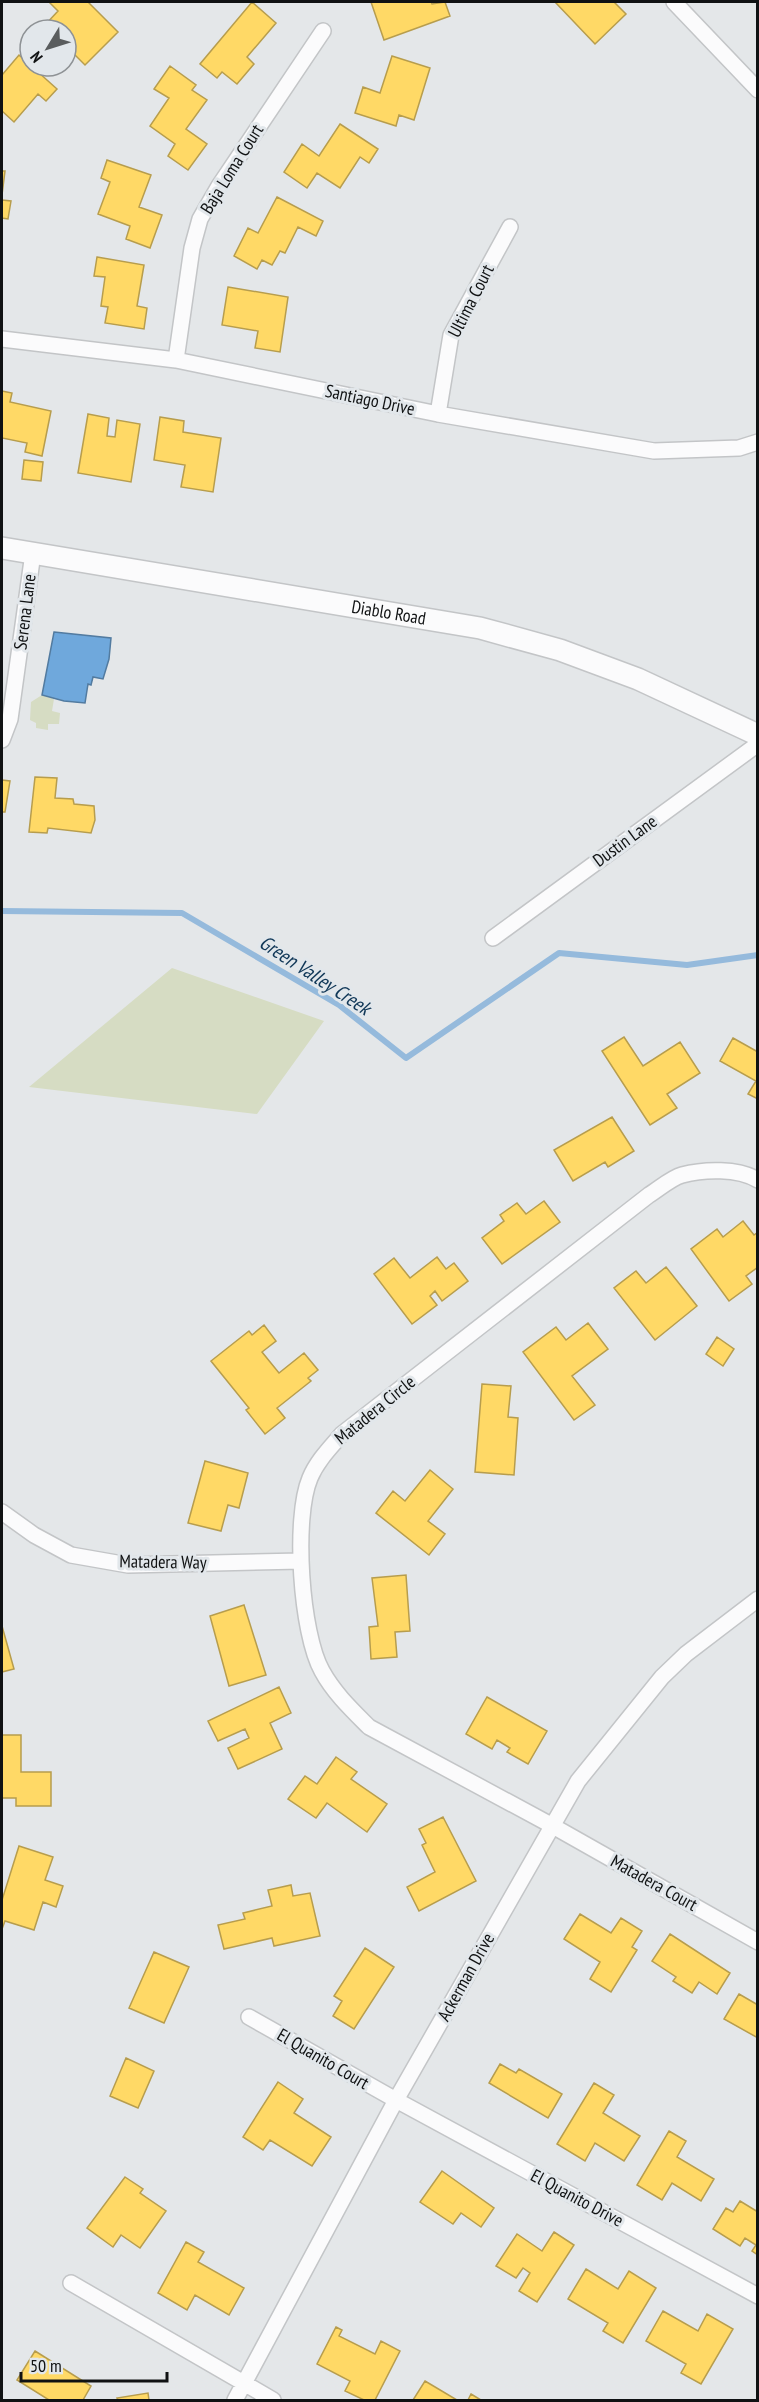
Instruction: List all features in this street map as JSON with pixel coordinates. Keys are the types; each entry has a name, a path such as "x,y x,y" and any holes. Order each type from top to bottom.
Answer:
{"street":[{"path":"674,2 758,90"},
{"name":"Baja Loma Court","path":"176,360 192,248 200,219 219,186 323,31"},
{"name":"Ultima Court","path":"438,414 451,335 510,227"},
{"name":"Santiago Drive","path":"2,339 176,360 438,414 654,451 739,448 758,442"},
{"name":"Diablo Road","path":"2,548 480,628 560,650 639,680 758,735"},
{"name":"Serena Lane","path":"2,740 10,720 33,553"},
{"name":"Dustin Lane","path":"493,938 758,744"},
{"name":"Matadera Circle","path":"551,1825 369,1727 346,1705 322,1671 310,1643 301,1561 304,1503 309,1479 322,1457 342,1434 639,1203 680,1175 715,1170 752,1176 758,1180"},
{"name":"Matadera Way","path":"2,1512 34,1535 71,1555 128,1565 301,1561"},
{"name":"Ackerman Drive","path":"235,2400 396,2100 578,1781 608,1740 662,1677 686,1654 758,1599"},
{"name":"Matadera Court","path":"551,1825 758,1942"},
{"name":"El Quanito Court","path":"249,2017 396,2100"},
{"name":"El Quanito Drive","path":"396,2100 758,2296"},
{"path":"71,2283 273,2400"}],"green space":[{"path":"42,695 54,699 52,711 60,713 59,724 48,724 48,730 36,728 36,723 30,720 31,702"},
{"path":"172,968 324,1021 257,1114 29,1087"}],"building: Homes":[{"path":"49,2 88,2 118,32 85,65 78,58 78,18 52,18 58,11"},
{"path":"252,2 276,23 247,57 254,64 237,84 222,72 217,78 200,64"},
{"path":"371,2 431,2 432,4 445,2 450,16 384,40"},
{"path":"555,2 614,2 626,14 595,44"},
{"path":"18,56 18,78 45,78 57,89 46,101 38,94 14,122 2,111 2,75"},
{"path":"392,56 430,68 414,120 399,115 396,126 355,113 363,87 380,93"},
{"path":"170,66 196,85 192,90 207,100 186,129 207,144 188,170 168,156 175,144 150,126 169,98 154,89"},
{"path":"340,124 378,149 369,163 360,157 340,188 317,173 307,188 284,172 302,144 319,156"},
{"path":"107,160 151,175 139,207 162,215 150,248 126,239 130,226 98,214 110,182 101,178"},
{"path":"2,171 5,171 2,195"},
{"path":"277,197 323,221 316,236 298,227 285,253 280,251 272,265 262,260 257,269 234,256 248,228 258,233"},
{"path":"2,200 11,201 8,219 2,218"},
{"path":"97,257 144,265 137,306 147,308 144,329 105,323 108,307 101,306 105,277 94,276"},
{"path":"228,287 288,297 280,352 255,348 258,331 222,325"},
{"path":"2,391 12,393 10,402 51,411 42,456 25,452 27,443 2,438"},
{"path":"88,414 109,418 107,436 115,437 117,420 140,424 131,482 78,473"},
{"path":"160,417 184,421 183,432 221,438 213,492 181,487 185,465 154,460"},
{"path":"24,460 43,462 41,481 22,479"},
{"path":"35,777 57,778 55,798 73,799 74,804 94,806 95,820 91,833 48,828 47,833 29,832"},
{"path":"2,780 10,781 5,812 2,812"},
{"path":"624,1037 643,1066 680,1042 700,1073 667,1094 677,1108 650,1125 602,1051"},
{"path":"733,1038 758,1052 758,1099 748,1094 756,1081 720,1061"},
{"path":"612,1117 634,1151 608,1167 605,1162 573,1181 554,1150"},
{"path":"544,1201 560,1222 502,1264 482,1238 504,1221 500,1215 517,1203 526,1214"},
{"path":"743,1221 754,1235 758,1232 758,1267 746,1276 752,1284 729,1301 691,1249 717,1229 723,1237"},
{"path":"437,1257 446,1269 454,1263 468,1281 442,1301 435,1291 430,1296 437,1305 412,1324 374,1274 394,1258 410,1278"},
{"path":"666,1267 697,1306 655,1340 614,1288 636,1271 646,1283"},
{"path":"588,1323 608,1349 572,1376 595,1405 574,1420 523,1352 556,1327 566,1340"},
{"path":"264,1325 276,1341 262,1352 279,1373 304,1353 318,1370 308,1378 311,1381 277,1408 285,1418 265,1434 246,1410 249,1408 211,1361 249,1331 252,1335"},
{"path":"717,1337 734,1349 723,1366 706,1354"},
{"path":"482,1384 511,1386 508,1417 518,1418 514,1475 475,1472"},
{"path":"205,1461 248,1473 239,1508 228,1505 221,1531 188,1523"},
{"path":"430,1470 453,1489 428,1521 445,1534 429,1555 376,1513 393,1491 405,1501"},
{"path":"406,1575 410,1631 395,1632 397,1657 371,1659 369,1627 378,1626 372,1578"},
{"path":"244,1605 266,1675 229,1686 210,1616"},
{"path":"2,1626 14,1669 2,1672"},
{"path":"279,1687 291,1713 270,1723 282,1749 238,1769 228,1748 249,1738 245,1729 218,1741 208,1721"},
{"path":"487,1697 547,1731 528,1764 507,1752 510,1748 497,1740 492,1749 466,1734"},
{"path":"2,1735 21,1735 21,1772 51,1772 51,1806 16,1806 16,1798 2,1798"},
{"path":"336,1757 357,1772 351,1779 387,1804 367,1832 327,1803 316,1818 288,1799 305,1776 317,1784"},
{"path":"443,1817 476,1881 419,1911 407,1887 435,1872 422,1845 426,1843 419,1829"},
{"path":"19,1846 53,1857 45,1880 63,1886 56,1907 43,1902 34,1930 5,1921 2,1929 2,1900"},
{"path":"291,1885 293,1896 310,1893 320,1936 274,1946 272,1938 224,1949 218,1925 245,1919 243,1913 272,1906 268,1890"},
{"path":"580,1914 611,1933 621,1918 642,1931 632,1947 637,1950 611,1992 590,1979 600,1962 564,1939"},
{"path":"670,1934 730,1973 717,1994 699,1982 692,1993 673,1981 676,1977 652,1961"},
{"path":"365,1948 394,1967 354,2029 333,2016 342,2001 334,1996"},
{"path":"154,1952 189,1967 164,2023 129,2008"},
{"path":"739,1994 758,2005 758,2038 724,2019"},
{"path":"126,2058 154,2071 138,2108 110,2096"},
{"path":"500,2064 516,2073 519,2069 562,2094 548,2118 489,2083"},
{"path":"278,2082 303,2099 294,2113 331,2137 312,2166 270,2140 263,2150 243,2137"},
{"path":"594,2083 614,2095 603,2113 640,2136 624,2161 595,2143 585,2161 557,2144"},
{"path":"669,2131 686,2141 677,2157 714,2179 701,2201 672,2183 662,2200 637,2185"},
{"path":"442,2171 494,2208 481,2227 461,2213 453,2224 420,2202"},
{"path":"125,2177 143,2189 140,2193 166,2211 140,2248 121,2235 113,2247 87,2228"},
{"path":"740,2201 758,2212 758,2255 752,2251 756,2245 745,2238 740,2246 713,2229 726,2208 733,2212"},
{"path":"554,2232 574,2245 537,2302 519,2291 530,2273 523,2268 516,2278 496,2266 517,2234 542,2251"},
{"path":"186,2242 204,2252 198,2262 244,2288 229,2315 195,2295 187,2310 158,2293"},
{"path":"586,2269 618,2289 629,2271 656,2288 623,2343 603,2331 608,2323 568,2299"},
{"path":"663,2311 698,2331 707,2314 733,2329 701,2384 681,2373 686,2364 646,2341"},
{"path":"336,2327 342,2330 339,2336 375,2354 381,2341 400,2351 375,2400 364,2400 345,2391 350,2381 317,2364"},
{"path":"35,2351 91,2386 83,2400 49,2400 17,2380"},
{"path":"425,2381 457,2400 413,2400"},
{"path":"148,2393 149,2400 118,2400 117,2398"},
{"path":"471,2394 481,2400 468,2400"}],"building: Schools":[{"path":"54,632 111,638 109,659 103,679 93,677 91,685 88,684 85,703 64,701 42,695"}],"waterway":[{"name":"Green Valley Creek","path":"2,911 182,913 339,1005 406,1058 559,953 687,965 758,955"}]}
